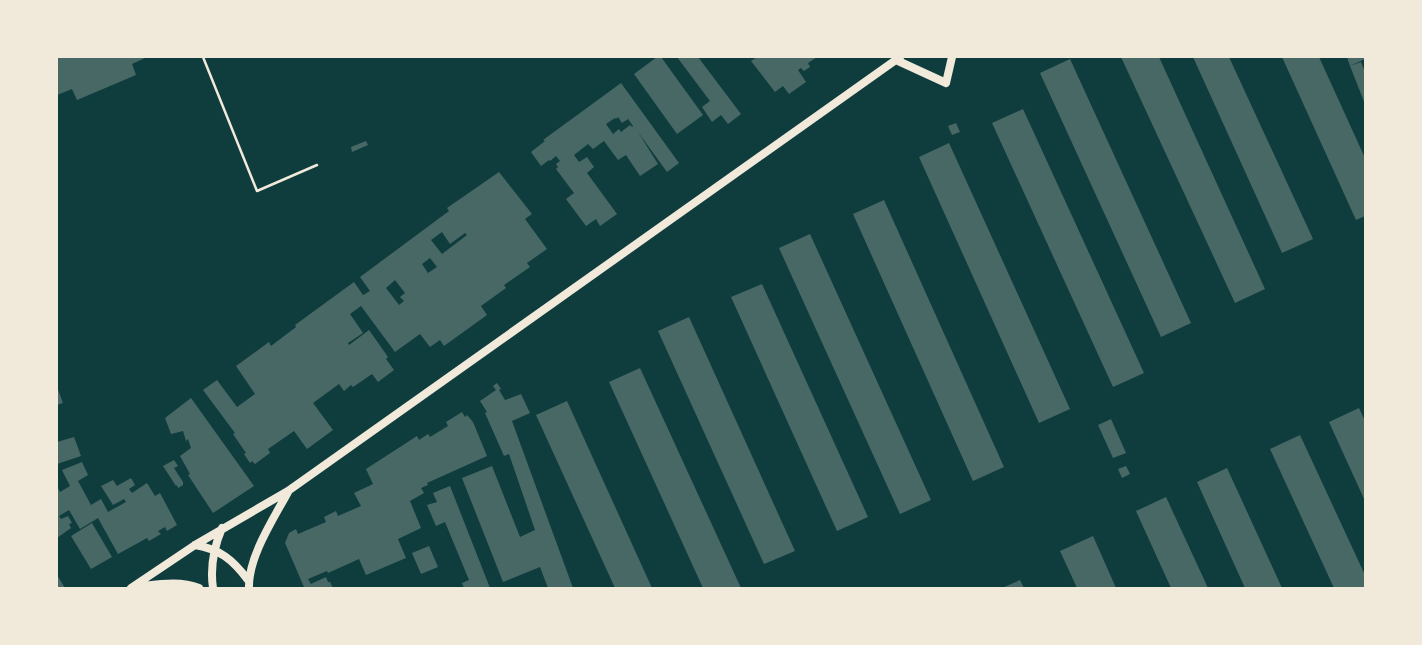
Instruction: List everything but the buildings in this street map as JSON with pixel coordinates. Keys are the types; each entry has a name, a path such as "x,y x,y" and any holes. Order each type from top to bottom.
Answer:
{"main road":[{"path":"132,588 222,528 288,491 898,59 946,83 952,57"},
{"path":"249,584 258,548 288,491"},
{"path":"213,588 212,565 216,541 222,528"},
{"path":"195,545 205,546 225,556 237,565 249,584"},
{"path":"132,588 163,584 191,585 199,588"}],"path":[{"path":"203,57 257,191 317,165"}]}
